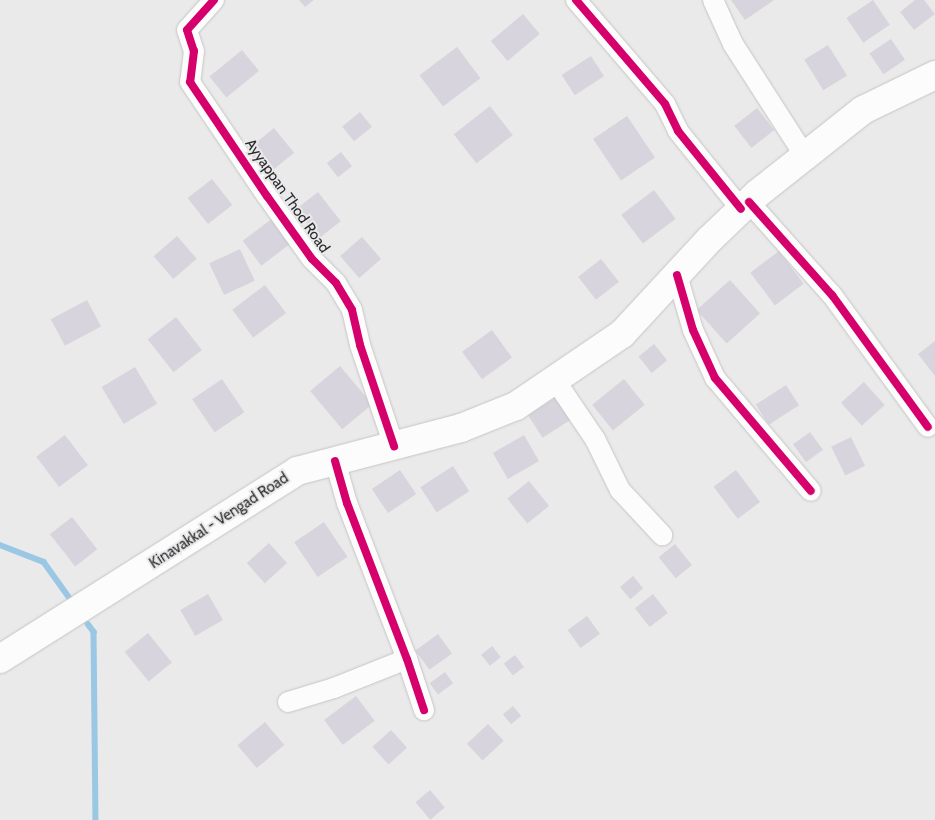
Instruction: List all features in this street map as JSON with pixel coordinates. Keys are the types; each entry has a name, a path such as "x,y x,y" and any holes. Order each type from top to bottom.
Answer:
{"main road":[{"name":"Kinavakkal - Vengad Road","path":"0,660 297,471 461,428 516,406 622,334 745,205 863,110 935,74"}],"street":[{"name":"Ayyappan Thod Road","path":"214,0 187,30 194,52 190,82 267,196 312,259 336,283 352,310 360,345 394,446"},
{"path":"576,0 665,104 678,131 745,205 832,295 928,427"},
{"path":"713,0 732,44 805,156"},
{"path":"677,275 693,330 715,378 811,491"},
{"path":"555,380 595,439 620,490 662,536"},
{"path":"335,461 347,503 407,659 424,710"},
{"path":"288,702 334,688 407,659"}],"building":[{"path":"299,0 314,0 305,7"},
{"path":"731,0 774,0 745,20"},
{"path":"873,0 890,25 863,43 846,18"},
{"path":"915,0 924,0 935,14 914,30 900,12"},
{"path":"523,14 540,34 508,61 491,41"},
{"path":"891,39 905,60 883,74 869,54"},
{"path":"828,45 847,76 823,90 804,60"},
{"path":"457,47 480,78 443,106 419,75"},
{"path":"242,50 259,71 226,97 209,76"},
{"path":"591,56 604,76 575,95 562,75"},
{"path":"490,106 513,135 477,163 454,134"},
{"path":"757,108 774,130 751,148 734,126"},
{"path":"360,112 372,127 354,141 342,126"},
{"path":"627,116 655,157 621,180 593,139"},
{"path":"274,128 294,153 268,174 248,149"},
{"path":"341,152 352,166 338,177 327,163"},
{"path":"212,179 232,205 208,224 188,198"},
{"path":"654,190 676,219 643,243 621,215"},
{"path":"318,192 341,221 319,238 296,209"},
{"path":"273,218 292,243 261,266 243,241"},
{"path":"177,236 197,259 173,279 154,256"},
{"path":"362,237 381,259 359,278 340,256"},
{"path":"240,249 255,281 224,295 209,263"},
{"path":"779,251 804,284 775,305 750,273"},
{"path":"601,259 619,282 596,300 578,277"},
{"path":"730,280 760,313 727,344 697,310"},
{"path":"265,285 286,313 253,338 232,310"},
{"path":"87,300 101,326 65,346 51,319"},
{"path":"176,317 202,350 173,372 148,339"},
{"path":"492,330 512,358 482,379 462,352"},
{"path":"935,341 935,376 918,354"},
{"path":"654,344 667,360 652,373 638,357"},
{"path":"340,366 372,404 342,429 310,391"},
{"path":"135,367 157,404 124,424 102,387"},
{"path":"222,379 244,412 215,432 192,399"},
{"path":"624,379 645,405 613,430 592,405"},
{"path":"864,382 885,405 862,426 841,403"},
{"path":"786,385 799,405 769,425 756,405"},
{"path":"559,395 574,418 543,438 528,415"},
{"path":"810,432 823,450 806,462 793,444"},
{"path":"65,435 88,465 59,487 36,457"},
{"path":"524,435 539,461 508,479 493,453"},
{"path":"851,437 865,466 845,475 831,447"},
{"path":"453,466 469,491 437,512 420,487"},
{"path":"400,470 416,494 388,513 372,489"},
{"path":"736,470 760,502 738,519 714,487"},
{"path":"529,481 549,506 527,523 507,499"},
{"path":"72,517 97,549 75,567 50,534"},
{"path":"324,522 347,557 318,577 294,542"},
{"path":"269,543 287,563 265,583 247,563"},
{"path":"675,544 692,565 676,578 659,557"},
{"path":"633,576 643,588 630,599 620,587"},
{"path":"208,594 223,620 195,636 180,610"},
{"path":"653,594 668,613 650,627 635,608"},
{"path":"587,616 600,634 581,648 568,630"},
{"path":"148,633 172,663 149,681 125,652"},
{"path":"438,634 452,653 429,670 415,650"},
{"path":"492,646 501,657 490,666 481,655"},
{"path":"515,655 524,667 513,675 504,663"},
{"path":"445,672 453,683 438,694 430,683"},
{"path":"356,696 375,721 343,745 324,720"},
{"path":"513,706 521,716 511,724 503,714"},
{"path":"265,722 284,745 257,768 237,745"},
{"path":"488,724 504,741 482,761 467,744"},
{"path":"391,730 407,748 388,765 372,747"},
{"path":"430,790 445,808 430,820 415,802"}],"waterway":[{"path":"0,545 44,562 69,597"},
{"path":"88,624 94,632 96,820"}],"cycle path":[{"path":"214,0 187,30 194,51 190,82 267,196 312,259 336,283 352,310 360,345 394,446"},
{"path":"576,0 665,104 678,131 741,209"},
{"path":"749,202 832,295 928,427"},
{"path":"677,275 693,330 715,378 811,491"},
{"path":"335,461 347,503 407,659 424,710"}]}
